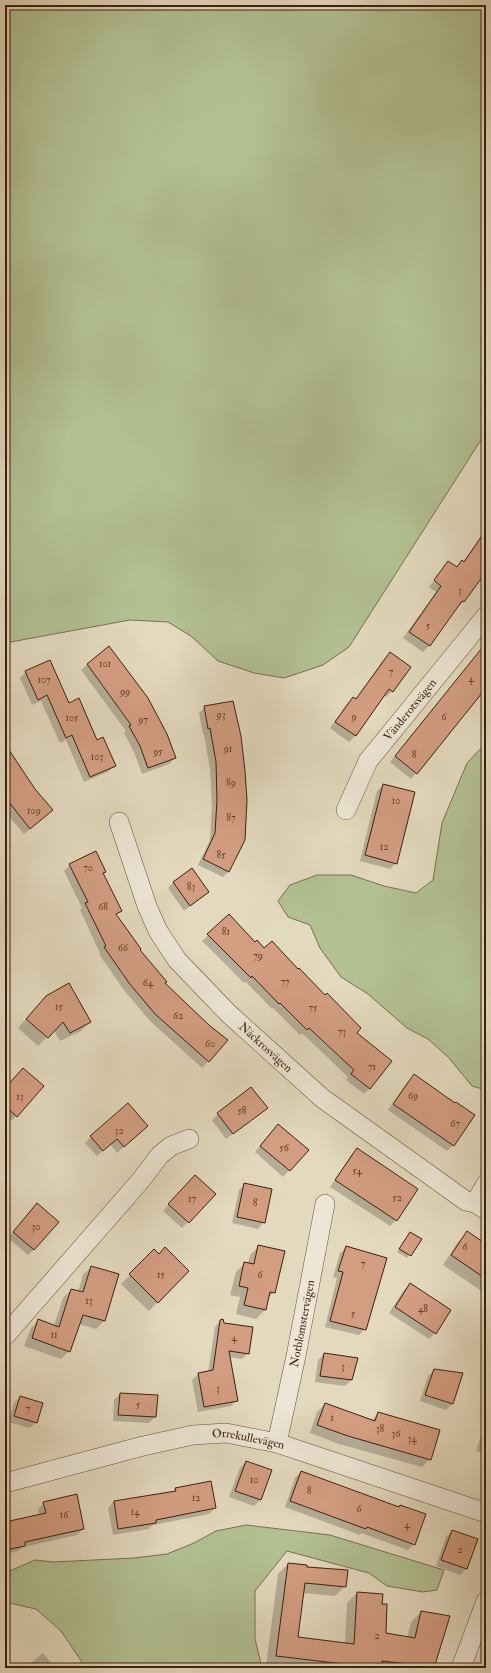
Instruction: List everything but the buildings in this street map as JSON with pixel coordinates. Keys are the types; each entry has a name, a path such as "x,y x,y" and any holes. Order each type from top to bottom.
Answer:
{"street":[{"name":"Vänderotsvägen","path":"346,810 368,761 486,616"},
{"name":"Näckrosvägen","path":"119,822 147,906 158,931 177,960 198,983 229,1014 322,1098 466,1201 480,1206"},
{"path":"5,1336 160,1155 171,1146 189,1139"},
{"path":"480,1206 486,1184"},
{"name":"Notblomstervägen","path":"277,1443 296,1356 325,1204"},
{"name":"Orrekullevägen","path":"5,1483 143,1446 193,1435 226,1433 277,1443 486,1513"},
{"path":"467,1667 486,1601"}],"green space":[{"path":"5,5 486,5 486,432 349,647 323,665 284,678 254,673 218,661 191,636 168,622 130,620 5,643"},
{"path":"486,743 486,1090 472,1086 449,1058 428,1039 407,1028 368,994 341,977 320,948 310,925 288,917 278,901 290,885 317,875 351,875 384,886 416,893 433,880 442,823 467,763"},
{"path":"246,1525 330,1535 444,1570 437,1590 423,1592 387,1586 369,1573 287,1551 255,1591 255,1639 262,1668 86,1668 61,1631 36,1609 5,1602 5,1573 35,1560 53,1562 134,1558 167,1554 194,1543 216,1531"}]}
